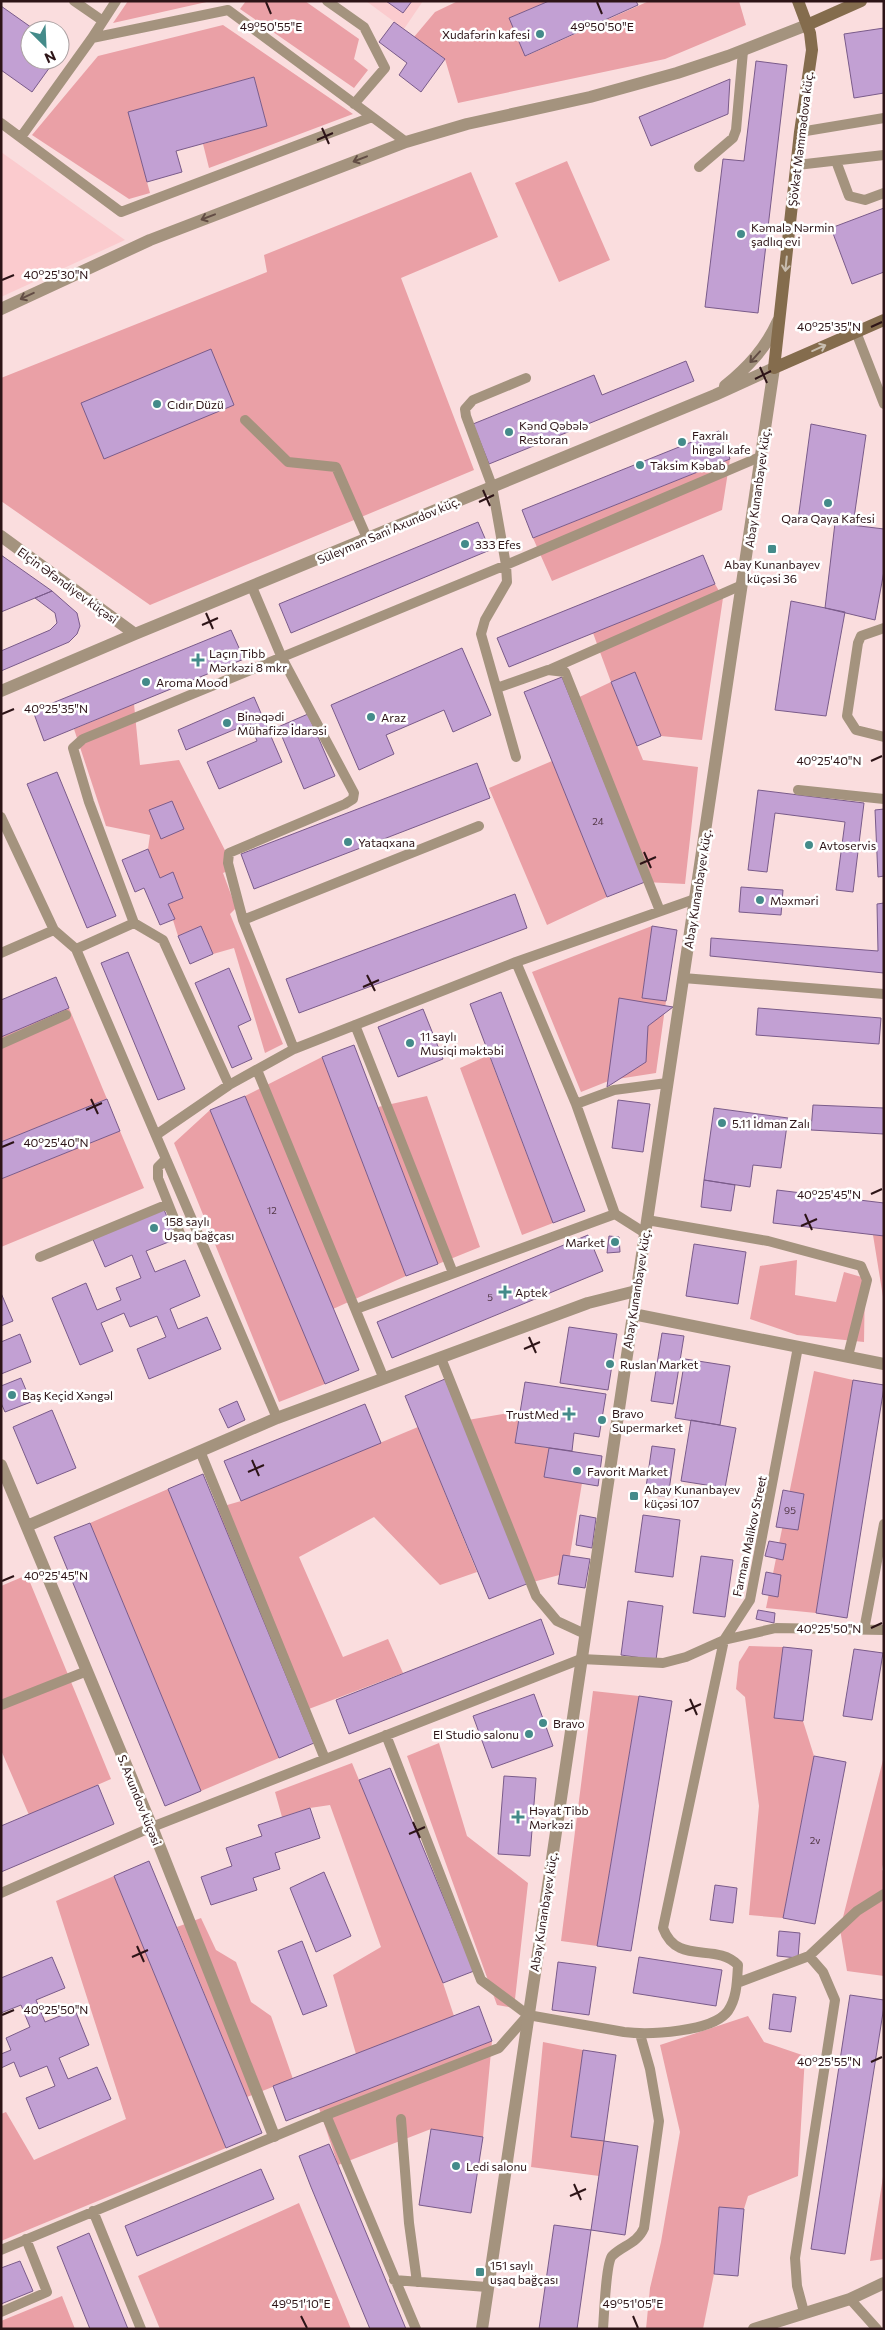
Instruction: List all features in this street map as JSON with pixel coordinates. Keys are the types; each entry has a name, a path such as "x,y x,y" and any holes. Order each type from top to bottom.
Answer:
{"main road":[{"name":"Şövkət Məmmədova küç.","path":"774,368 800,132 812,50 807,25 798,1"},
{"path":"807,25 861,1"},
{"name":"Süleyman Sani Axundov küç.","path":"774,368 884,320"}],"street":[{"path":"1,309 150,240 406,142 467,124 590,98 743,51 807,25"},
{"path":"714,396 757,356 770,340 780,316"},
{"name":"Süleyman Sani Axundov küç.","path":"1,691 492,486 714,396 774,368"},
{"name":"Abay Kunanbayev küç.","path":"482,2329 774,368"},
{"name":"Elçin Əfəndiyev küçəsi","path":"1,536 135,634"},
{"path":"27,1526 277,1418 588,1303 636,1291"},
{"path":"633,1314 884,1364"},
{"name":"S. Axundov küçəsi","path":"1,1465 152,1828 274,2136"},
{"path":"754,2329 850,2299 884,2283"}],"lane":[{"path":"74,1 104,21"},
{"path":"21,137 104,21 116,1"},
{"path":"326,1 364,27 385,68 354,104"},
{"path":"92,38 231,6 354,104 406,142"},
{"path":"699,167 733,138 736,130 743,51"},
{"path":"1,123 121,212 372,117"},
{"path":"800,132 884,118"},
{"path":"797,165 884,156"},
{"path":"836,161 849,196 865,200 884,193"},
{"path":"856,332 884,404"},
{"path":"516,757 481,634 485,620 507,582 506,565 492,486 465,409 473,400 526,378"},
{"path":"245,420 288,462 336,468 368,538"},
{"path":"229,1085 163,940 134,923 89,802 73,748 74,745 762,456"},
{"path":"497,688 548,670 742,585"},
{"path":"252,587 282,658 354,793 353,799 345,804 229,853 228,863 242,920 294,1049"},
{"path":"884,628 861,636 858,643 847,716 856,730 884,737"},
{"path":"548,670 565,672 660,911"},
{"path":"798,790 884,799"},
{"path":"1,817 54,930 76,950 277,1418"},
{"path":"242,920 479,826"},
{"path":"156,1135 229,1085 294,1049 516,962 695,899"},
{"path":"76,950 134,923"},
{"path":"1,953 54,930"},
{"path":"516,962 576,1104 615,1214 645,1233"},
{"path":"683,978 884,994"},
{"path":"1,1044 66,1015"},
{"path":"355,1026 453,1273"},
{"path":"257,1070 384,1379"},
{"path":"576,1104 614,1090 667,1083"},
{"path":"166,1159 158,1167 158,1178 181,1236"},
{"path":"40,1257 168,1204"},
{"path":"356,1309 615,1214"},
{"path":"647,1220 768,1241 861,1266 867,1280 848,1356"},
{"name":"Farman Malikov Street","path":"737,1983 738,1965 731,1958 679,1949 668,1941 663,1928 724,1640 750,1600 798,1347"},
{"path":"441,1358 536,1596 556,1621 584,1634"},
{"path":"200,1451 325,1759"},
{"path":"864,1630 884,1524"},
{"path":"1,1893 152,1828 581,1660 663,1663 686,1657 724,1640 776,1628 884,1630"},
{"path":"1,1705 87,1671"},
{"path":"386,1735 481,1980 528,2015 640,2034 712,2024 722,2019 734,1999 737,1983 809,1956 857,1911 884,1894"},
{"path":"804,2312 797,2286 795,2258 835,2000 823,1972 809,1956"},
{"path":"1,2250 274,2136 499,2048 528,2015"},
{"path":"603,2329 608,2265 614,2254 640,2237 644,2228 658,2138 659,2121 650,2069 640,2034"},
{"path":"326,2115 416,2329"},
{"path":"401,2119 409,2224 417,2282"},
{"path":"94,2211 141,2329"},
{"path":"1,2312 47,2292 26,2239"},
{"path":"394,2280 487,2287"},
{"path":"850,2299 877,2329"}],"shaded area":[{"path":"128,1 211,1 113,23"},
{"path":"246,1 305,1 359,39 354,59 368,70 354,88 240,9"},
{"path":"366,1 423,1 404,29"},
{"path":"458,1 549,1 509,18 526,56 649,1 739,1 746,25 665,59 458,103 445,59 414,37 435,12"},
{"path":"223,25 353,114 209,168 203,144 267,126 254,77 128,112 150,193 129,199 32,135 98,56"},
{"path":"1,152 125,240 1,297"},
{"path":"567,161 610,260 559,282 515,183"},
{"path":"471,172 498,237 401,278 474,470 150,605 1,501 1,378 267,272 264,255"},
{"path":"730,459 722,510 552,581 533,538"},
{"path":"715,584 723,598 702,740 661,736 635,673 611,682 593,633"},
{"path":"611,682 643,760 698,767 685,884 645,882 571,701"},
{"path":"134,704 140,765 179,760 234,868 223,873 236,908 230,914 283,1044 265,1053 234,948 213,954 201,926 178,936 168,904 183,897 173,873 160,878 148,849 150,835 106,826 74,729"},
{"path":"552,761 607,897 547,925 489,788"},
{"path":"652,926 642,998 666,1001 656,1073 611,1080 581,1092 532,972"},
{"path":"69,1008 107,1099 1,1142 1,1037"},
{"path":"489,1055 553,1223 522,1235 460,1068"},
{"path":"322,1057 406,1276 333,1309 245,1096"},
{"path":"427,1096 480,1247 438,1264 378,1107"},
{"path":"210,1110 325,1384 279,1402 174,1143"},
{"path":"120,1131 144,1188 1,1247 1,1179"},
{"path":"873,1235 884,1236 884,1303"},
{"path":"797,1260 795,1295 836,1302 844,1272 865,1278 864,1342 797,1335 750,1319 760,1266"},
{"path":"814,1371 853,1380 816,1613 766,1608"},
{"path":"520,1411 515,1443 549,1448 544,1477 582,1483 567,1573 529,1583 462,1421"},
{"path":"418,1427 477,1572 440,1585 374,1517 299,1557 343,1657 388,1639 403,1673 301,1712 217,1508 241,1501"},
{"path":"168,1489 279,1758 201,1791 90,1523"},
{"path":"27,1575 111,1779 29,1815 1,1750 1,1586"},
{"path":"749,1646 783,1647 774,1717 803,1721 814,1756 783,1918 749,1915 759,1806 745,1697 736,1689 739,1662"},
{"path":"593,1691 639,1696 597,1946 561,1941"},
{"path":"439,1743 467,1836 528,1883 514,2008 497,2005 407,1756"},
{"path":"884,1756 884,1859 882,1870 884,1871 884,1976 847,1971 840,1929"},
{"path":"352,1763 443,1983 454,2016 356,2054 333,1975 381,1947 330,1805 310,1808 282,1817 275,1792"},
{"path":"114,1876 226,2148 1,2241 1,2114 6,2112 34,2160 126,2119 56,1901"},
{"path":"201,1918 216,1950 236,1962 251,2002 271,2016 293,2079 247,2097 177,1927"},
{"path":"748,2016 764,2042 805,2056 798,2176 748,2196 744,2209 719,2208 714,2274 703,2329 646,2329 650,2288 661,2242 680,2132 660,2045"},
{"path":"492,2041 483,2137 431,2129 338,2165 319,2108"},
{"path":"543,2042 583,2050 571,2136 604,2141 599,2176 531,2167"},
{"path":"884,2170 884,2259 870,2261"},
{"path":"299,2203 351,2329 160,2329 138,2276"},
{"path":"62,2296 75,2329 1,2329 1,2321"}],"building":[{"path":"386,1 412,1 403,13"},
{"path":"549,1 636,1 638,5 525,56 509,18"},
{"path":"1,6 21,20 20,70 48,70 32,92 1,70"},
{"path":"394,22 445,59 421,92 399,75 407,63 379,42"},
{"path":"884,28 884,93 854,98 844,34"},
{"name":"Kəmalə Nərmin şadlıq evi","path":"756,61 787,65 758,313 705,307 723,159 744,161"},
{"path":"254,77 267,126 176,151 182,172 147,182 128,112"},
{"path":"730,79 728,114 651,146 639,117"},
{"path":"884,208 884,272 852,284 831,228"},
{"name":"Cıdır Düzü","path":"211,349 234,405 104,459 81,403"},
{"path":"686,361 694,381 489,464 473,424 594,375 602,395"},
{"path":"811,424 866,435 853,525 798,520"},
{"path":"719,431 730,459 533,538 522,510"},
{"path":"478,522 490,550 291,633 279,604"},
{"path":"835,523 884,529 884,571 875,620 825,608"},
{"path":"1,555 52,591 1,612"},
{"path":"703,555 715,584 509,667 497,638"},
{"path":"52,591 77,613 80,626 77,634 69,642 1,671 1,651 50,630 57,623 55,613 35,598"},
{"path":"791,601 845,612 826,716 775,710"},
{"name":"Aroma Mood","path":"231,630 244,659 44,741 33,711"},
{"path":"462,648 491,715 453,732 444,710 386,735 394,754 359,770 331,705"},
{"path":"635,672 661,736 637,746 611,682"},
{"path":"562,677 645,882 607,897 524,692"},
{"path":"254,697 282,762 219,789 207,762 257,741 250,723 186,750 178,730"},
{"path":"308,714 335,776 304,789 278,727"},
{"path":"477,763 490,798 254,889 241,854"},
{"path":"57,772 116,916 87,928 27,784"},
{"path":"758,790 864,803 853,892 836,890 845,822 775,813 767,872 748,870"},
{"path":"172,801 184,829 161,839 149,810"},
{"path":"884,809 884,876 878,877 875,810"},
{"path":"148,849 160,878 173,872 183,898 168,904 175,919 160,925 144,888 135,892 122,860"},
{"path":"741,887 783,890 781,915 739,912"},
{"path":"515,894 527,928 299,1013 286,979"},
{"path":"884,903 884,973 710,956 711,938 878,951 877,904"},
{"path":"201,926 213,954 190,964 178,936"},
{"path":"652,926 677,930 666,1001 642,998"},
{"path":"128,952 185,1089 158,1100 101,963"},
{"path":"229,968 251,1020 238,1026 252,1059 232,1068 195,983"},
{"path":"56,977 69,1008 1,1037 1,1000"},
{"path":"501,992 585,1211 553,1223 470,1004"},
{"path":"619,998 673,1007 648,1026 646,1062 607,1087"},
{"path":"758,1008 881,1018 879,1044 756,1035"},
{"name":"11 saylı Musiqi məktəbi","path":"423,1009 443,1059 398,1077 378,1027"},
{"path":"354,1045 438,1264 406,1276 322,1057"},
{"path":"245,1096 359,1370 325,1384 210,1110"},
{"path":"107,1099 120,1131 1,1179 1,1142"},
{"path":"618,1100 650,1104 643,1152 612,1148"},
{"path":"813,1105 884,1108 884,1134 811,1130"},
{"path":"714,1108 788,1118 781,1168 753,1165 750,1187 704,1180"},
{"path":"704,1180 735,1185 731,1211 701,1207"},
{"path":"777,1190 884,1203 884,1236 773,1223"},
{"path":"163,1207 176,1239 146,1251 155,1272 185,1260 200,1296 170,1309 178,1329 207,1317 221,1349 149,1379 137,1349 166,1337 157,1316 130,1327 124,1313 101,1323 113,1351 80,1365 52,1298 86,1283 97,1310 121,1300 116,1288 141,1278 132,1255 105,1267 92,1237"},
{"path":"588,1235 603,1271 392,1358 377,1322"},
{"path":"609,1236 619,1237 620,1252 607,1253"},
{"path":"694,1244 746,1252 738,1304 686,1296"},
{"path":"1,1293 13,1321 1,1326"},
{"path":"569,1327 617,1334 608,1390 560,1383"},
{"path":"662,1333 684,1336 673,1404 651,1401"},
{"path":"20,1334 31,1362 1,1374 1,1342"},
{"path":"685,1359 730,1366 720,1425 675,1418"},
{"path":"21,1378 31,1402 5,1412 1,1403 1,1386"},
{"path":"445,1379 529,1583 489,1599 405,1396"},
{"path":"853,1380 884,1385 884,1387 847,1618 816,1613"},
{"path":"525,1382 606,1394 599,1437 574,1433 572,1451 515,1443"},
{"path":"237,1401 245,1420 228,1428 219,1409"},
{"path":"365,1404 381,1443 241,1501 224,1461"},
{"path":"52,1410 76,1468 37,1484 13,1427"},
{"path":"691,1420 736,1428 725,1488 681,1481"},
{"path":"652,1446 675,1449 668,1497 645,1494"},
{"path":"549,1448 602,1456 598,1486 544,1477"},
{"path":"203,1474 314,1743 279,1758 168,1489"},
{"path":"783,1490 804,1494 798,1530 776,1527"},
{"path":"580,1515 596,1518 592,1548 576,1545"},
{"path":"643,1515 680,1520 673,1577 635,1572"},
{"path":"90,1523 201,1791 165,1806 54,1537"},
{"path":"769,1541 786,1544 783,1560 765,1556"},
{"path":"563,1555 590,1559 585,1588 558,1584"},
{"path":"701,1556 733,1560 725,1617 693,1613"},
{"path":"766,1572 781,1575 778,1597 762,1594"},
{"path":"628,1601 663,1606 656,1660 621,1655"},
{"path":"758,1610 775,1613 774,1623 756,1619"},
{"path":"541,1619 554,1654 349,1734 336,1700"},
{"path":"783,1647 812,1650 803,1721 774,1718"},
{"path":"854,1649 883,1653 872,1720 843,1716"},
{"path":"534,1694 553,1746 492,1768 473,1716"},
{"path":"639,1696 672,1701 631,1951 597,1946"},
{"path":"814,1756 846,1762 815,1924 783,1918"},
{"path":"390,1768 474,1971 443,1983 359,1780"},
{"path":"504,1776 536,1778 530,1856 498,1854"},
{"path":"98,1785 114,1824 1,1872 1,1826"},
{"path":"310,1808 320,1838 275,1853 280,1869 253,1878 257,1890 211,1905 201,1877 232,1866 226,1848 262,1836 258,1825"},
{"path":"149,1861 262,2133 226,2148 114,1876"},
{"path":"324,1872 351,1936 316,1952 290,1888"},
{"path":"715,1885 737,1888 733,1923 710,1920"},
{"path":"779,1931 800,1933 798,1958 777,1956"},
{"path":"302,1941 327,2006 303,2015 278,1951"},
{"path":"52,1957 65,1988 36,2000 45,2022 75,2010 89,2045 59,2058 68,2079 97,2067 111,2099 39,2129 26,2098 55,2086 47,2066 20,2077 14,2062 1,2068 1,2054 11,2050 6,2038 30,2027 21,2005 1,2013 1,1978"},
{"path":"639,1957 722,1970 716,2006 633,1993"},
{"path":"558,1962 596,1967 589,2015 552,2010"},
{"path":"773,1994 796,1997 791,2032 769,2029"},
{"path":"850,1995 884,2000 884,2006 845,2254 811,2249"},
{"path":"479,2006 492,2041 286,2121 273,2086"},
{"path":"583,2050 616,2055 604,2141 571,2137"},
{"path":"431,2129 483,2137 471,2213 419,2205"},
{"path":"604,2141 638,2146 625,2235 591,2230"},
{"path":"329,2144 406,2329 370,2329 299,2156"},
{"path":"261,2169 274,2199 137,2256 125,2226"},
{"path":"719,2207 744,2209 738,2276 714,2274"},
{"path":"554,2225 591,2230 577,2329 539,2329"},
{"path":"89,2233 128,2329 90,2329 57,2247"},
{"path":"20,2261 33,2291 1,2304 1,2268"}],"place":[{"name":"Xudafərin kafesi","path":"540,34"},
{"name":"Kəmalə Nərmin şadlıq evi","path":"741,234"},
{"name":"Cıdır Düzü","path":"157,404"},
{"name":"Kәnd Qәbәlә Restoran","path":"509,432"},
{"name":"Faxralı hingəl kafe","path":"682,442"},
{"name":"Taksim Kəbab","path":"640,465"},
{"name":"Qara Qaya Kafesi","path":"828,503"},
{"name":"333 Efes","path":"465,544"},
{"name":"Abay Kunanbayev küçəsi 36","path":"772,549"},
{"name":"Laçın Tibb Mərkəzi 8 mkr","path":"198,660"},
{"name":"Aroma Mood","path":"146,682"},
{"name":"Araz","path":"371,717"},
{"name":"Binəqədi Mühafizə İdarəsi","path":"227,723"},
{"name":"Yataqxana","path":"348,842"},
{"name":"Avtoservis","path":"809,845"},
{"name":"Məxməri","path":"760,900"},
{"name":"11 saylı Musiqi məktəbi","path":"410,1043"},
{"name":"5.11 İdman Zalı","path":"722,1123"},
{"name":"158 saylı Uşaq bağçası","path":"154,1228"},
{"name":"Market","path":"615,1242"},
{"name":"Aptek","path":"505,1292"},
{"name":"Ruslan Market","path":"610,1364"},
{"name":"Baş Keçid Xəngəl","path":"12,1395"},
{"name":"TrustMed","path":"569,1414"},
{"name":"Bravo Supermarket","path":"602,1420"},
{"name":"Favorit Market","path":"577,1471"},
{"name":"Abay Kunanbayev küçəsi 107","path":"634,1496"},
{"name":"Bravo","path":"543,1723"},
{"name":"El Studio salonu","path":"529,1734"},
{"name":"Həyat Tibb Mərkəzi","path":"518,1817"},
{"name":"Ledi salonu","path":"456,2166"},
{"name":"151 saylı uşaq bağçası","path":"480,2272"}]}
